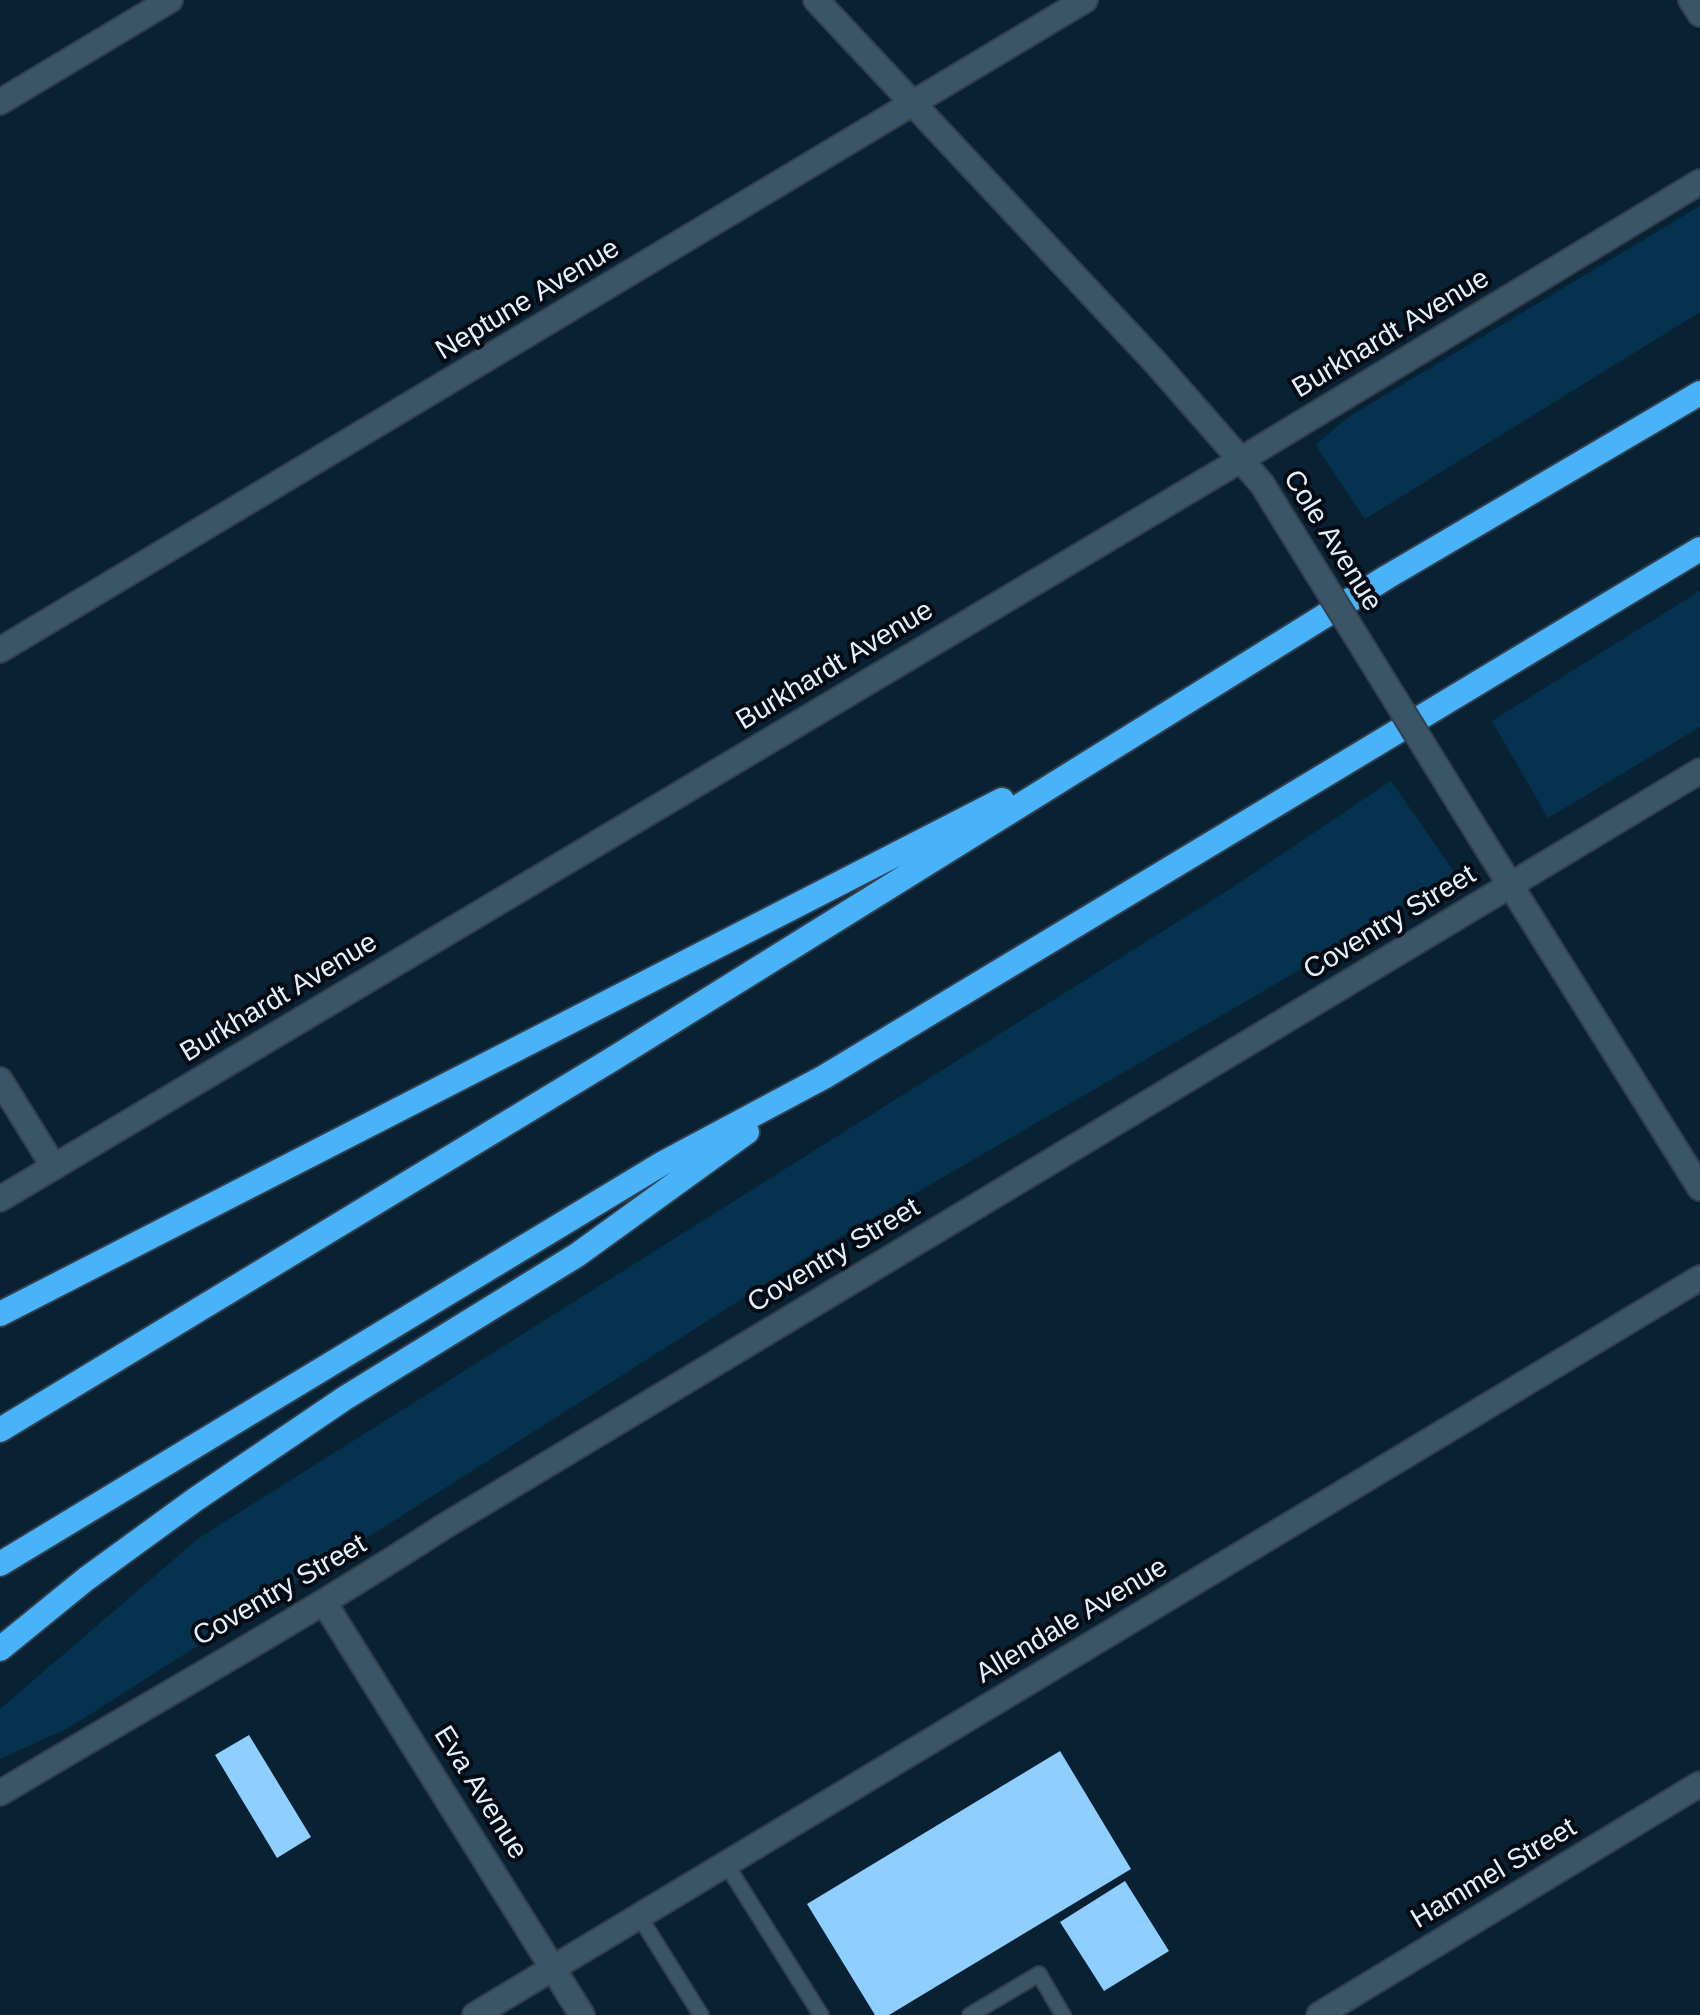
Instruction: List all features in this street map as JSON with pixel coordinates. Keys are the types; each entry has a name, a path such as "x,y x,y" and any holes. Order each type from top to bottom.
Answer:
{"highway":[{"path":"0,1430 611,1060 1387,577 1700,393"},
{"path":"0,1564 663,1163 824,1077 1700,549"},
{"path":"0,1314 1150,724"},
{"path":"0,1649 86,1579 196,1499 345,1398 577,1255 824,1077"}],"street":[{"path":"0,102 170,0"},
{"name":"Cole Avenue","path":"816,0 1262,484 1700,1188"},
{"name":"Neptune Avenue","path":"0,650 1085,0"},
{"path":"1691,0 1700,14"},
{"name":"Burkhardt Avenue","path":"0,1199 1242,459 1700,182"},
{"name":"Coventry Street","path":"0,1793 204,1671 325,1604 443,1527 1700,771"},
{"path":"0,1080 54,1167"},
{"name":"Allendale Avenue","path":"475,2015 1700,1278"},
{"name":"Eva Avenue","path":"325,1604 582,2015"},
{"name":"Hammel Street","path":"1319,2015 1700,1784"}],"lane":[{"path":"726,1864 821,2015"},
{"path":"639,1916 701,2015"},
{"path":"970,2015 1039,1974 1063,2015"}],"shaded area":[{"path":"1700,206 1700,312 1365,519 1316,445 1347,418"},
{"path":"1700,591 1700,727 1548,818 1492,721"},
{"path":"1391,781 1456,875 1358,936 828,1244 70,1727 0,1759 0,1709 199,1538 1230,889"}],"building":[{"path":"249,1735 311,1837 277,1858 215,1755"},
{"path":"1060,1751 1131,1869 889,2015 875,2015 807,1904"},
{"path":"1125,1881 1169,1951 1104,1991 1060,1922"}]}
